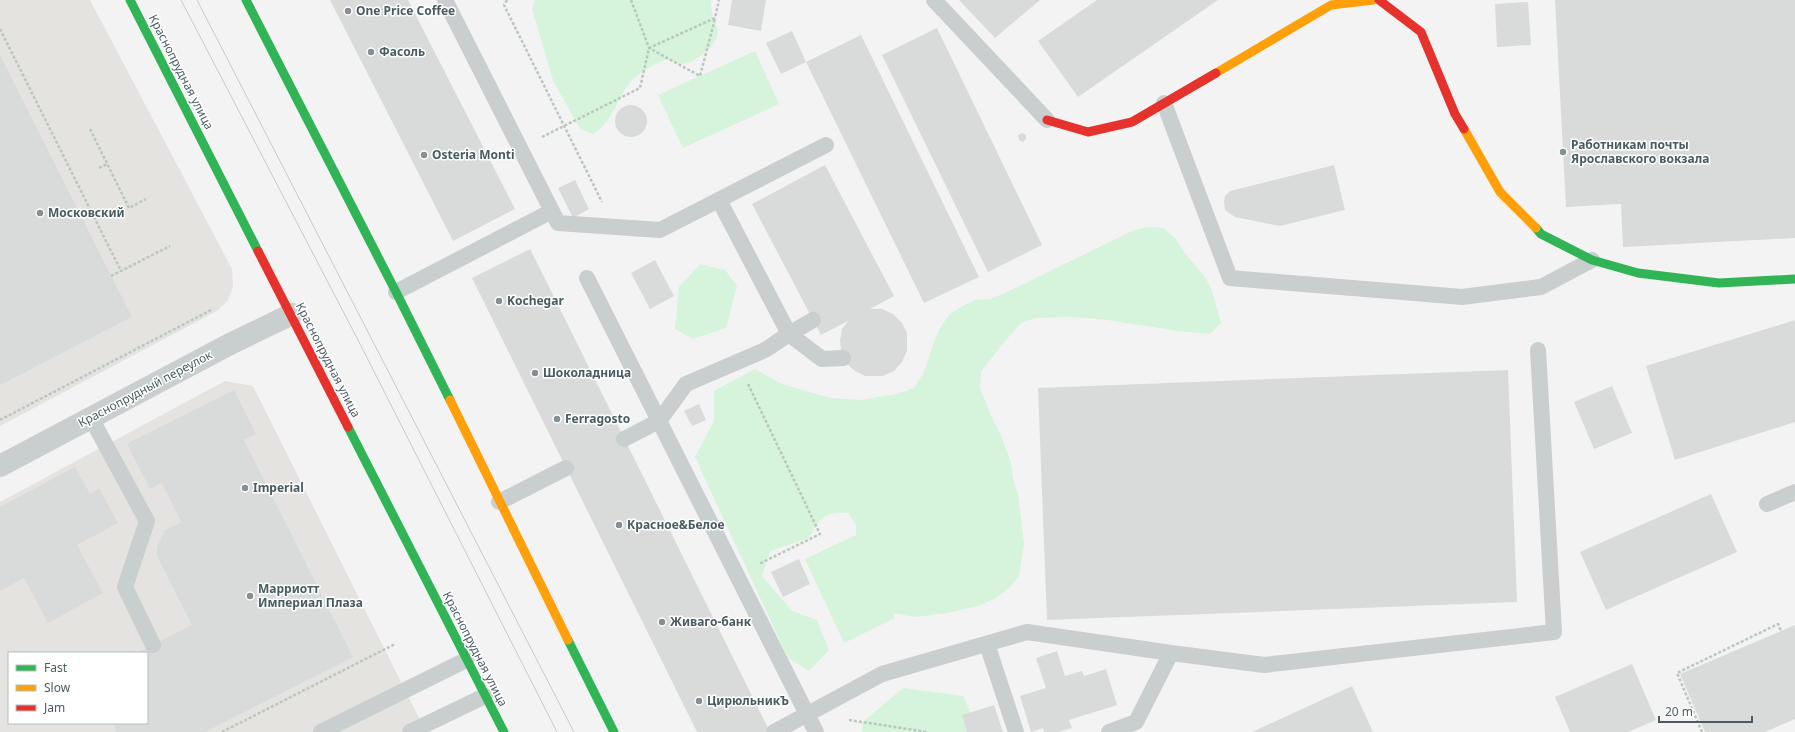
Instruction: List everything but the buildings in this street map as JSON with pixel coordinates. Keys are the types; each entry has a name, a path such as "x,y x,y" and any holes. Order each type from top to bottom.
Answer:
{"main road":[{"name":"Краснопрудная улица","path":"130,0 292,314 466,660 504,732"},
{"path":"246,0 396,292 614,732"},
{"path":"1047,120 1088,132 1132,122 1331,5 1373,0"},
{"path":"1379,0 1421,32 1455,114 1500,192 1541,234 1592,260 1638,273 1719,283 1795,279"}],"street":[{"name":"Краснопрудный переулок","path":"0,466 230,344 292,314"}],"lane":[{"path":"445,0 558,223 660,230 826,146"},
{"path":"934,0 1047,120"},
{"path":"1164,103 1230,278 1462,297 1541,287 1592,260"},
{"path":"719,200 789,334 822,359 843,358"},
{"path":"396,292 552,210"},
{"path":"587,278 816,732"},
{"path":"624,439 659,421 686,384 765,350 813,320"},
{"path":"774,732 882,674 1027,632 1264,665 1554,632 1538,350"},
{"path":"90,418 147,521 125,587 153,645"},
{"path":"499,502 566,468"},
{"path":"1766,504 1795,492"},
{"path":"987,644 1016,732"},
{"path":"1108,732 1136,722 1171,653"},
{"path":"321,732 466,660"},
{"path":"410,732 485,696"}],"path":[{"path":"507,0 504,5 614,227"},
{"path":"521,149 640,88 649,48 631,0"},
{"path":"649,48 700,76 719,0"},
{"path":"649,48 715,18"},
{"path":"0,29 121,271"},
{"path":"90,129 129,208 146,199"},
{"path":"98,168 107,164"},
{"path":"111,276 170,246"},
{"path":"0,420 213,309"},
{"path":"736,575 820,534 737,362"},
{"path":"1702,732 1677,673 1778,624 1781,631"},
{"path":"222,732 395,644"},
{"path":"807,714 927,732"}],"shaded area":[{"path":"0,0 90,0 232,269 233,287 228,300 217,311 0,426"},
{"path":"225,381 253,386 426,732 0,732 0,502"}],"green space":[{"path":"535,0 711,0 713,16 718,33 715,41 709,48 701,56 692,61 683,64 666,60 650,67 633,79 608,120 593,134 580,129 553,80 532,9"},
{"path":"755,51 779,104 683,148 658,95"},
{"path":"1147,227 1163,228 1175,238 1184,252 1205,277 1212,291 1221,323 1210,334 1178,331 1101,319 1069,317 1036,318 1021,323 981,372 980,388 992,418 1000,433 1011,463 1013,479 1018,495 1024,544 1019,576 1009,588 996,598 981,605 948,613 915,617 893,613 895,618 844,643 805,559 856,535 856,525 848,513 833,513 819,521 809,538 770,551 762,576 792,611 817,620 829,650 809,671 788,658 695,457 714,421 714,391 755,369 782,384 830,398 861,400 897,394 914,388 924,372 940,328 949,315 975,300 990,299 1005,293 1132,231"},
{"path":"700,264 725,270 737,286 726,328 693,339 675,329 679,287"},
{"path":"903,688 963,696 979,732 862,732 863,722"}],"tram line":[{"path":"181,0 358,340 557,732"},
{"path":"197,0 574,732"}],"traffic: fast":[{"path":"130,0 258,251"},
{"path":"246,0 450,400"},
{"path":"1536,228 1541,234 1592,260 1638,273 1719,283 1795,279"},
{"path":"348,427 504,732"},
{"path":"568,640 614,732"}],"traffic: slow":[{"path":"1216,73 1331,5 1373,0"},
{"path":"1464,129 1500,192 1536,228"},
{"path":"450,400 568,640"}],"traffic: jam":[{"path":"1379,0 1421,32 1455,114 1464,129"},
{"path":"1047,120 1088,132 1132,122 1216,73"},
{"path":"258,251 348,427"}],"place":[{"name":"One Price Coffee","path":"348,11"},
{"name":"Фасоль","path":"371,52"},
{"name":"Работникам почты Ярославского вокзала","path":"1563,152"},
{"name":"Osteria Monti","path":"424,155"},
{"name":"Московский","path":"40,213"},
{"name":"Kochegar","path":"499,301"},
{"name":"Шоколадница","path":"535,373"},
{"name":"Ferragosto","path":"557,419"},
{"name":"Imperial","path":"245,488"},
{"name":"Красное&Белое","path":"619,525"},
{"name":"Марриотт Империал Плаза","path":"250,596"},
{"name":"Живаго-банк","path":"662,622"},
{"name":"ЦирюльникЪ","path":"699,701"}]}
